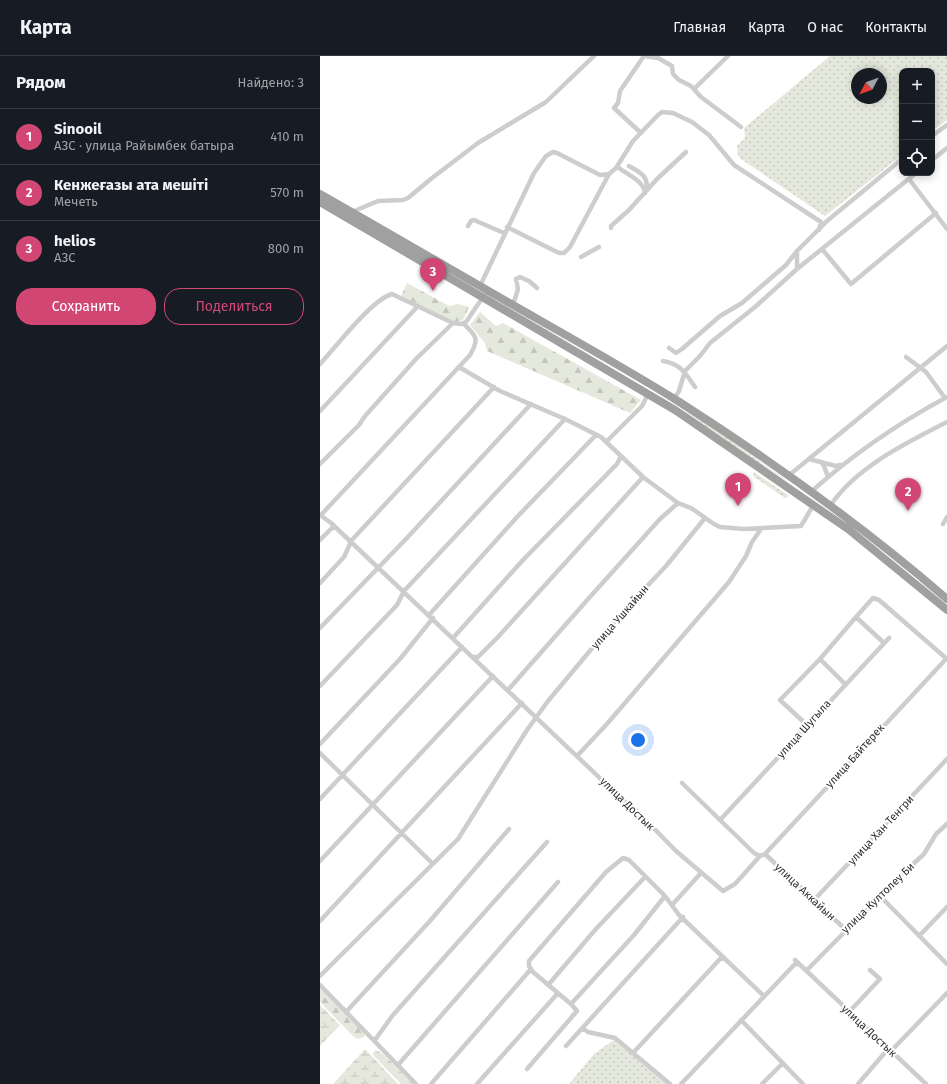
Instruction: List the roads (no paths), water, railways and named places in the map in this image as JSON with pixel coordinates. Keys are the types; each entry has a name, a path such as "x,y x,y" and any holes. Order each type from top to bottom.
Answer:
{"highway":[{"path":"320,194 348,214 483,297 687,417 812,498 830,506 888,550 947,598"},
{"path":"320,202 348,214 480,286 674,399 788,476 812,498 947,610"}],"street":[{"path":"348,214 378,201 403,200 408,198 478,143 546,102 594,56"},
{"path":"641,133 614,108 618,103 620,91 644,56 658,58 672,66 673,74 679,80 694,89 701,97 741,127"},
{"path":"694,89 728,56"},
{"path":"507,227 559,253 564,253 570,247 609,174 616,168 641,133 662,112 673,113 692,122 709,135 734,165 821,222 818,230"},
{"path":"935,134 947,125"},
{"path":"935,158 946,150"},
{"path":"480,286 504,233 541,161 553,152 600,175 609,174"},
{"path":"611,228 611,226 629,210 686,152"},
{"path":"669,348 676,353 682,350 720,316 742,303 786,265 797,251 827,221 899,161"},
{"path":"629,166 645,177 648,182 645,193"},
{"path":"618,168 640,182 644,186 645,193"},
{"path":"674,399 685,371 710,343 755,307 797,269 912,176"},
{"path":"909,179 947,229"},
{"path":"822,249 852,284 936,213"},
{"path":"468,226 471,221 474,220 504,233"},
{"path":"581,257 599,247"},
{"path":"797,251 797,269"},
{"path":"513,305 518,289 516,279 520,277 529,281 537,288"},
{"path":"320,364 371,308 392,294 453,323 464,324 474,334 477,344 459,367 320,515"},
{"path":"464,324 483,297"},
{"path":"320,411 418,306"},
{"path":"320,464 359,425 365,416 416,358 453,323"},
{"path":"788,476 947,346"},
{"path":"459,367 494,387 565,418 596,435 606,442 643,478 678,503 691,508 720,527 761,529 801,526 812,498 828,477 842,465 901,423 946,398 926,372 906,357"},
{"path":"663,361 670,362 685,371 695,387"},
{"path":"320,583 344,558 351,542 494,387"},
{"path":"606,442 642,406 648,394"},
{"path":"320,628 531,404"},
{"path":"320,686 397,605 404,591 565,418"},
{"path":"830,506 840,491 873,465 947,422"},
{"path":"320,744 400,659 431,616 517,517 596,435"},
{"path":"453,638 523,560 617,464 621,456"},
{"path":"809,459 836,466 842,465"},
{"path":"821,462 828,477"},
{"path":"472,657 478,657 498,637 643,478"},
{"path":"508,690 588,598 660,519 678,503"},
{"name":"улица Достык","path":"320,515 334,526 431,616 472,657 623,800 632,806 652,828 719,889"},
{"path":"943,524 947,517"},
{"name":"улица Ушкайын","path":"320,976 432,863 458,839 536,717 619,616 666,566 705,518"},
{"path":"320,540 334,526"},
{"path":"577,756 606,725 729,582 761,529"},
{"path":"807,725 780,700 820,659 873,598 881,602 946,659"},
{"path":"856,617 884,643"},
{"name":"улица Шугыла","path":"720,820 889,638"},
{"path":"320,799 462,647"},
{"path":"820,659 845,684"},
{"name":"улица Байтерек","path":"719,889 725,891 730,888 946,659"},
{"path":"320,861 493,676"},
{"path":"320,921 522,703"},
{"path":"320,752 432,863"},
{"name":"улица Хан Тенгри","path":"814,900 947,759"},
{"name":"улица Аккайын","path":"682,783 754,853 762,855 846,930"},
{"name":"улица Култолеу Би","path":"806,971 924,854 936,834 947,824"},
{"path":"346,1012 429,922 509,828"},
{"path":"374,1040 393,1015 547,842"},
{"path":"527,1069 577,1012 571,1004 531,969 529,966 529,961 619,860 623,858 629,860 665,896 679,915 683,917 764,996 681,1084"},
{"path":"672,905 701,873"},
{"path":"549,984 595,930 645,877"},
{"path":"398,1065 558,882"},
{"path":"571,1004 634,935 665,896"},
{"path":"880,896 947,964"},
{"path":"918,936 947,907"},
{"path":"566,1046 683,917"},
{"path":"633,1053 720,959 724,958"},
{"name":"улица Достык","path":"764,996 797,962 926,1084"},
{"path":"431,1084 531,969"},
{"path":"849,1012 880,980 870,970"},
{"path":"320,985 416,1084"},
{"path":"477,1084 558,993"},
{"path":"858,1084 889,1050 947,993"},
{"path":"741,1020 803,1084"},
{"path":"582,1028 588,1032 615,1038 646,1066 670,1084"},
{"path":"762,1084 783,1063"}],"place":[{"name":"helios","path":"433,291"},
{"name":"Sinooil","path":"738,506"},
{"name":"Кенжеғазы ата мешіті","path":"908,511"}]}
